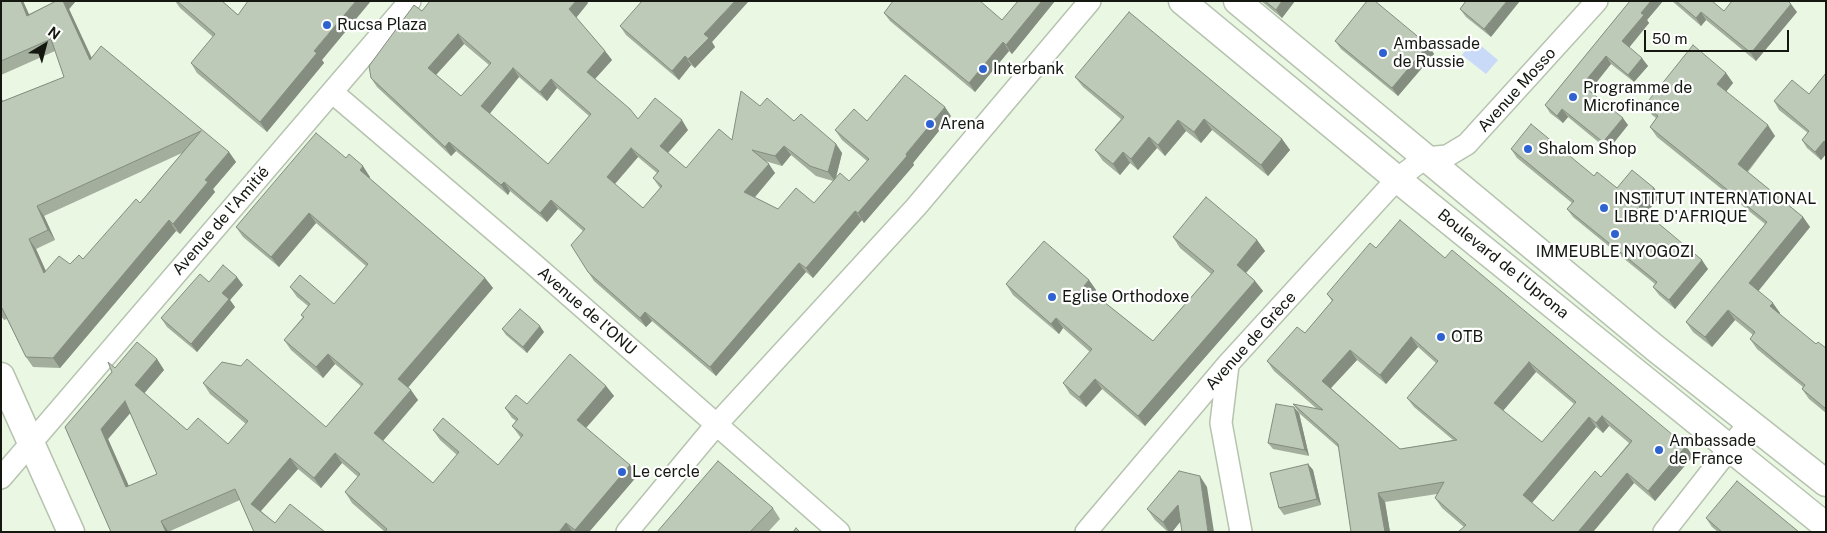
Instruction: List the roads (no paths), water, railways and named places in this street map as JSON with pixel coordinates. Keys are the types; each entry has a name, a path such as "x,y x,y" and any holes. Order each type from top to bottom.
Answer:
{"street":[{"name":"Avenue de l'Amitié","path":"1,478 410,1"},
{"path":"627,532 716,425 916,207 1090,1"},
{"name":"Boulevard de l'Uprona","path":"1182,1 1397,179 1826,526"},
{"name":"Boulevard de l'Uprona","path":"1237,1 1655,348 1826,483"},
{"name":"Avenue Mosso","path":"1424,158 1447,156 1467,144 1597,1"},
{"name":"Avenue de l'ONU","path":"332,92 530,261 839,532"},
{"name":"Avenue de Grèce","path":"1086,532 1228,364 1397,179 1424,158"},
{"path":"1228,364 1221,423 1241,532"},
{"path":"1,376 32,440 71,532"},
{"path":"1664,532 1750,422"}],"water":[{"path":"1474,40 1498,60 1486,74 1462,55"}],"place":[{"name":"Rucsa Plaza","path":"327,25"},
{"name":"Ambassade de Russie","path":"1383,53"},
{"name":"Interbank","path":"983,69"},
{"name":"Programme de Microfinance","path":"1573,97"},
{"name":"Arena","path":"930,124"},
{"name":"Shalom Shop","path":"1528,149"},
{"name":"INSTITUT INTERNATIONAL LIBRE D'AFRIQUE","path":"1604,208"},
{"name":"IMMEUBLE NYOGOZI","path":"1615,234"},
{"name":"Eglise Orthodoxe","path":"1052,297"},
{"name":"OTB","path":"1441,337"},
{"name":"Ambassade de France","path":"1659,450"},
{"name":"Le cercle","path":"622,472"}]}
